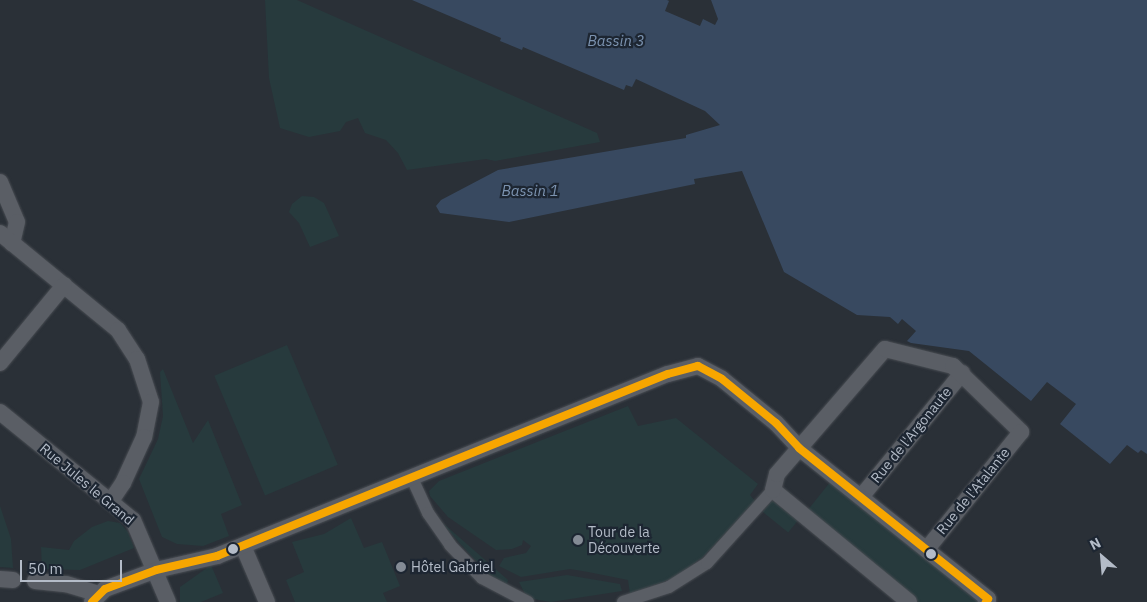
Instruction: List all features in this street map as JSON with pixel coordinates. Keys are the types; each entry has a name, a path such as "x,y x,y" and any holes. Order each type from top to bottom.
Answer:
{"street":[{"path":"0,182 17,222 6,238 118,330 137,359 149,396 144,437 111,501"},
{"path":"0,363 64,285"},
{"path":"623,602 670,587 707,563 773,490 777,474 885,350 953,366 962,373"},
{"path":"35,581 66,584 95,598 156,570 217,556 243,546 411,476 668,374 698,366 722,379 776,423 799,448 988,601"},
{"name":"Rue de l'Atalante","path":"926,550 1020,432 962,373"},
{"name":"Rue de l'Argonaute","path":"861,497 962,373"},
{"name":"Rue Jules le Grand","path":"0,412 133,520 156,570 168,602"},
{"path":"411,476 428,513 450,545 482,578 528,602"},
{"path":"773,490 909,602"},
{"path":"243,546 266,602"}],"shaded area":[{"path":"265,0 297,0 597,133 600,142 495,161 486,159 407,170 398,153 386,140 365,133 358,118 346,122 340,131 309,137 280,128 269,78"},
{"path":"302,196 314,197 324,203 339,236 310,247 299,223 289,212 292,204"},
{"path":"287,345 338,465 265,496 214,376"},
{"path":"163,369 193,443 208,420 242,505 221,514 229,536 203,546 177,544 162,537 139,479 158,439 163,416 160,372"},
{"path":"628,406 638,426 676,418 758,484 750,495 755,501 703,557 674,578 630,594 628,580 570,569 521,577 499,566 504,558 526,553 531,546 523,540 522,545 512,549 496,550 448,517 430,496 429,491 439,481"},
{"path":"831,481 979,602 918,602 807,511"},
{"path":"772,500 798,521 788,532 763,512"},
{"path":"0,506 11,539 13,568 0,567"},
{"path":"436,517 508,580 507,584 502,584 486,572"},
{"path":"351,518 364,548 382,542 400,586 383,593 387,602 295,602 286,580 304,572 292,542 324,534"},
{"path":"108,521 120,523 128,532 134,548 80,570 42,569 41,547 69,550 74,541 92,527"},
{"path":"211,565 223,593 201,602 180,602 180,587"},
{"path":"567,575 620,584 622,591 551,602 527,598 519,582"}],"water":[{"path":"412,0 667,0 669,1 665,11 700,26 703,19 715,25 718,19 711,0 1147,0 1147,454 1141,450 1138,453 1127,445 1110,464 1060,424 1076,404 1047,382 1031,401 969,351 911,343 907,341 916,331 902,319 898,324 890,317 857,315 784,272 742,171 694,179 695,184 509,222 440,213 436,206 441,200 498,170 686,138 686,135 720,125 705,111 636,79 632,87 626,85 624,90 523,47 522,50 500,41 501,38"}],"transit line":[{"path":"92,602 105,589 156,570 217,556 668,374 698,366 722,379 776,423 799,448 988,599 986,602"}],"place":[{"name":"Tour de la Découverte","path":"578,540"},
{"name":"Hôtel Gabriel","path":"401,567"}],"water label":[{"name":"Bassin 3","path":"616,41"},
{"name":"Bassin 1","path":"530,191"}]}
